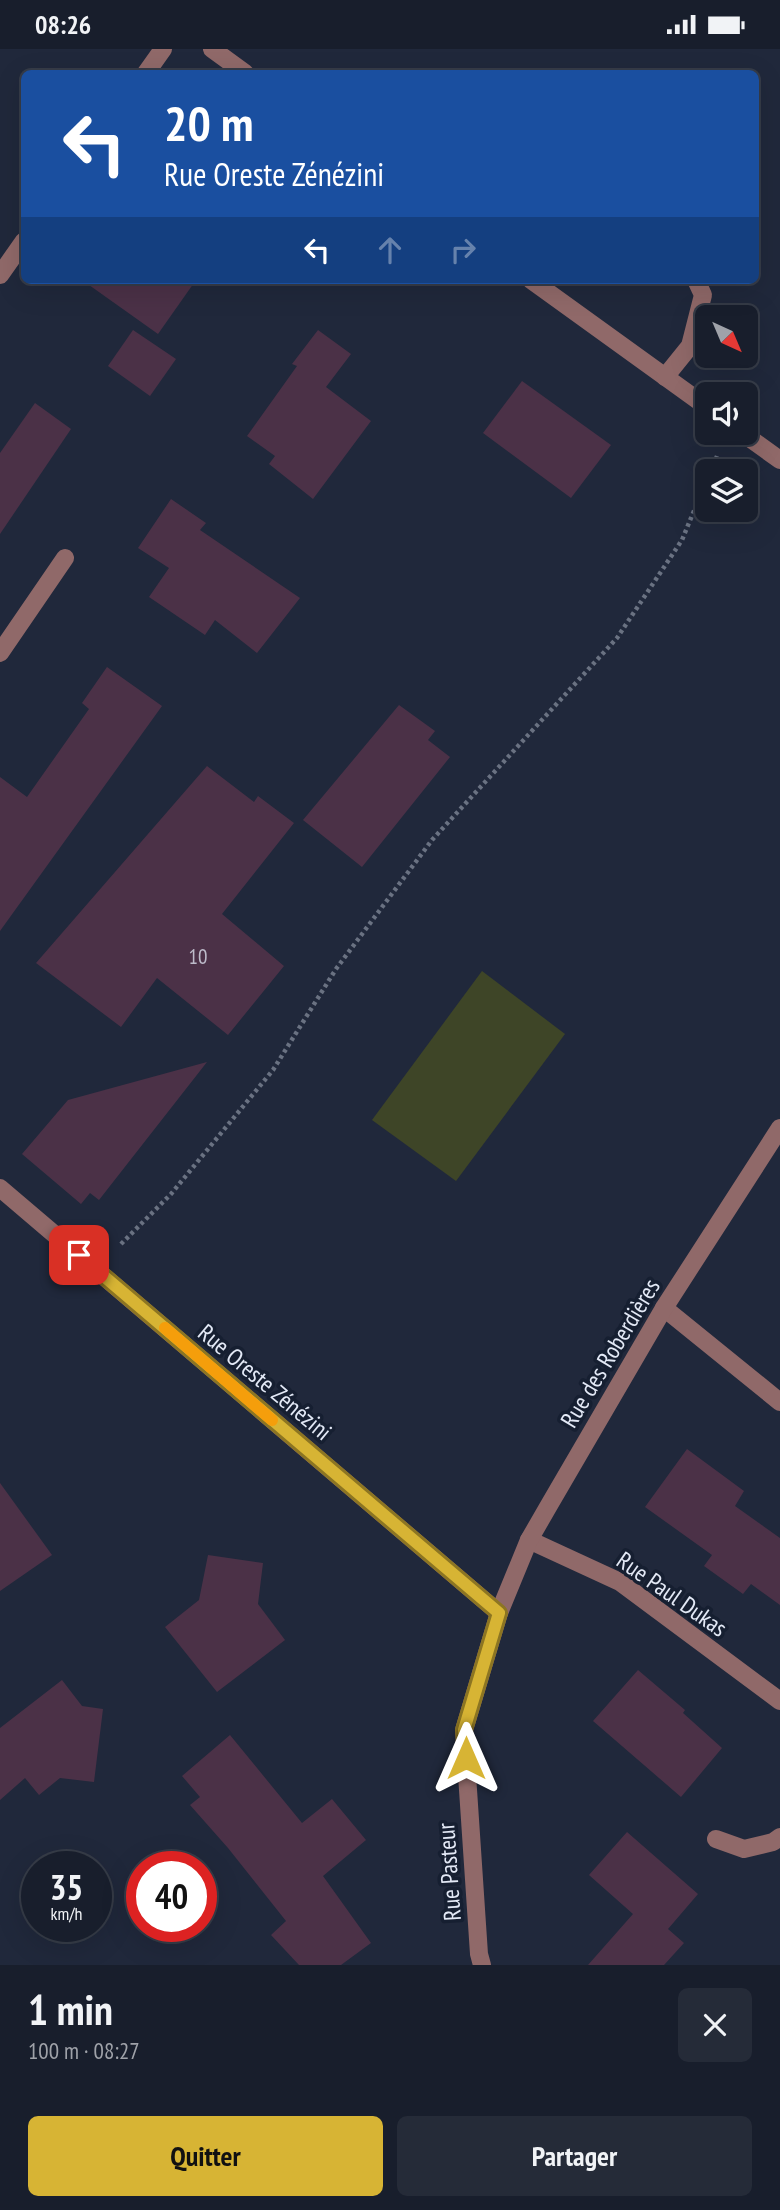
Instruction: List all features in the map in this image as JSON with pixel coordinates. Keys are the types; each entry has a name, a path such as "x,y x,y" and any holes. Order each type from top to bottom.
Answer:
{"street":[{"path":"148,70 163,49"},
{"path":"212,49 242,70"},
{"path":"0,275 21,245"},
{"path":"537,284 695,398"},
{"path":"665,377 690,346 703,295 698,284"},
{"path":"758,444 780,460"},
{"path":"0,653 65,558"},
{"name":"Rue des Roberdières","path":"499,1613 529,1540 664,1308 780,1128"},
{"name":"Rue Oreste Zénézini","path":"3,1195 96,1269 499,1613"},
{"path":"664,1308 780,1402"},
{"name":"Rue Paul Dukas","path":"529,1540 620,1583 780,1701"},
{"name":"Rue Pasteur","path":"482,1965 479,1954 464,1730 499,1613"},
{"path":"716,1839 744,1849 773,1842 780,1837"}],"path":[{"path":"96,1269 171,1194 273,1070 336,969 432,840 617,638 682,540 695,508"}],"green space":[{"path":"482,971 565,1034 456,1181 372,1120"}],"building":[{"path":"88,284 193,284 158,334"},
{"path":"133,330 176,359 150,396 108,366"},
{"path":"318,330 351,354 326,387 371,421 313,499 269,464 275,456 247,436 297,366 292,364"},
{"path":"522,381 611,445 571,498 483,433"},
{"path":"35,403 71,429 0,534 0,453"},
{"path":"171,499 206,523 200,530 300,598 257,653 215,620 205,635 149,597 169,568 138,548"},
{"path":"107,667 162,706 0,931 0,777 27,797 89,709 82,703"},
{"path":"399,705 435,731 428,740 450,757 362,867 303,820"},
{"path":"207,766 254,802 258,796 294,823 222,914 284,966 228,1035 157,978 121,1027 36,963"},
{"path":"207,1062 99,1200 90,1193 81,1204 22,1154 68,1100"},
{"path":"687,1449 744,1491 735,1506 780,1538 780,1605 751,1584 743,1594 704,1566 712,1555 645,1507"},
{"path":"0,1483 52,1555 0,1591"},
{"path":"208,1555 263,1563 258,1604 285,1640 217,1692 165,1627 199,1600"},
{"path":"638,1670 685,1710 683,1713 722,1748 681,1797 593,1721"},
{"path":"62,1680 82,1706 103,1709 94,1782 60,1778 39,1795 25,1778 0,1800 0,1728"},
{"path":"230,1735 302,1823 332,1799 366,1840 323,1876 371,1943 341,1965 299,1965 271,1935 286,1921 190,1805 200,1797 182,1776"},
{"path":"627,1832 698,1894 668,1929 684,1943 664,1965 588,1965 633,1914 589,1875"}],"slow traffic":[{"path":"165,1328 272,1420"}],"route":[{"path":"79,1255 499,1613 464,1730 466,1758"}]}
